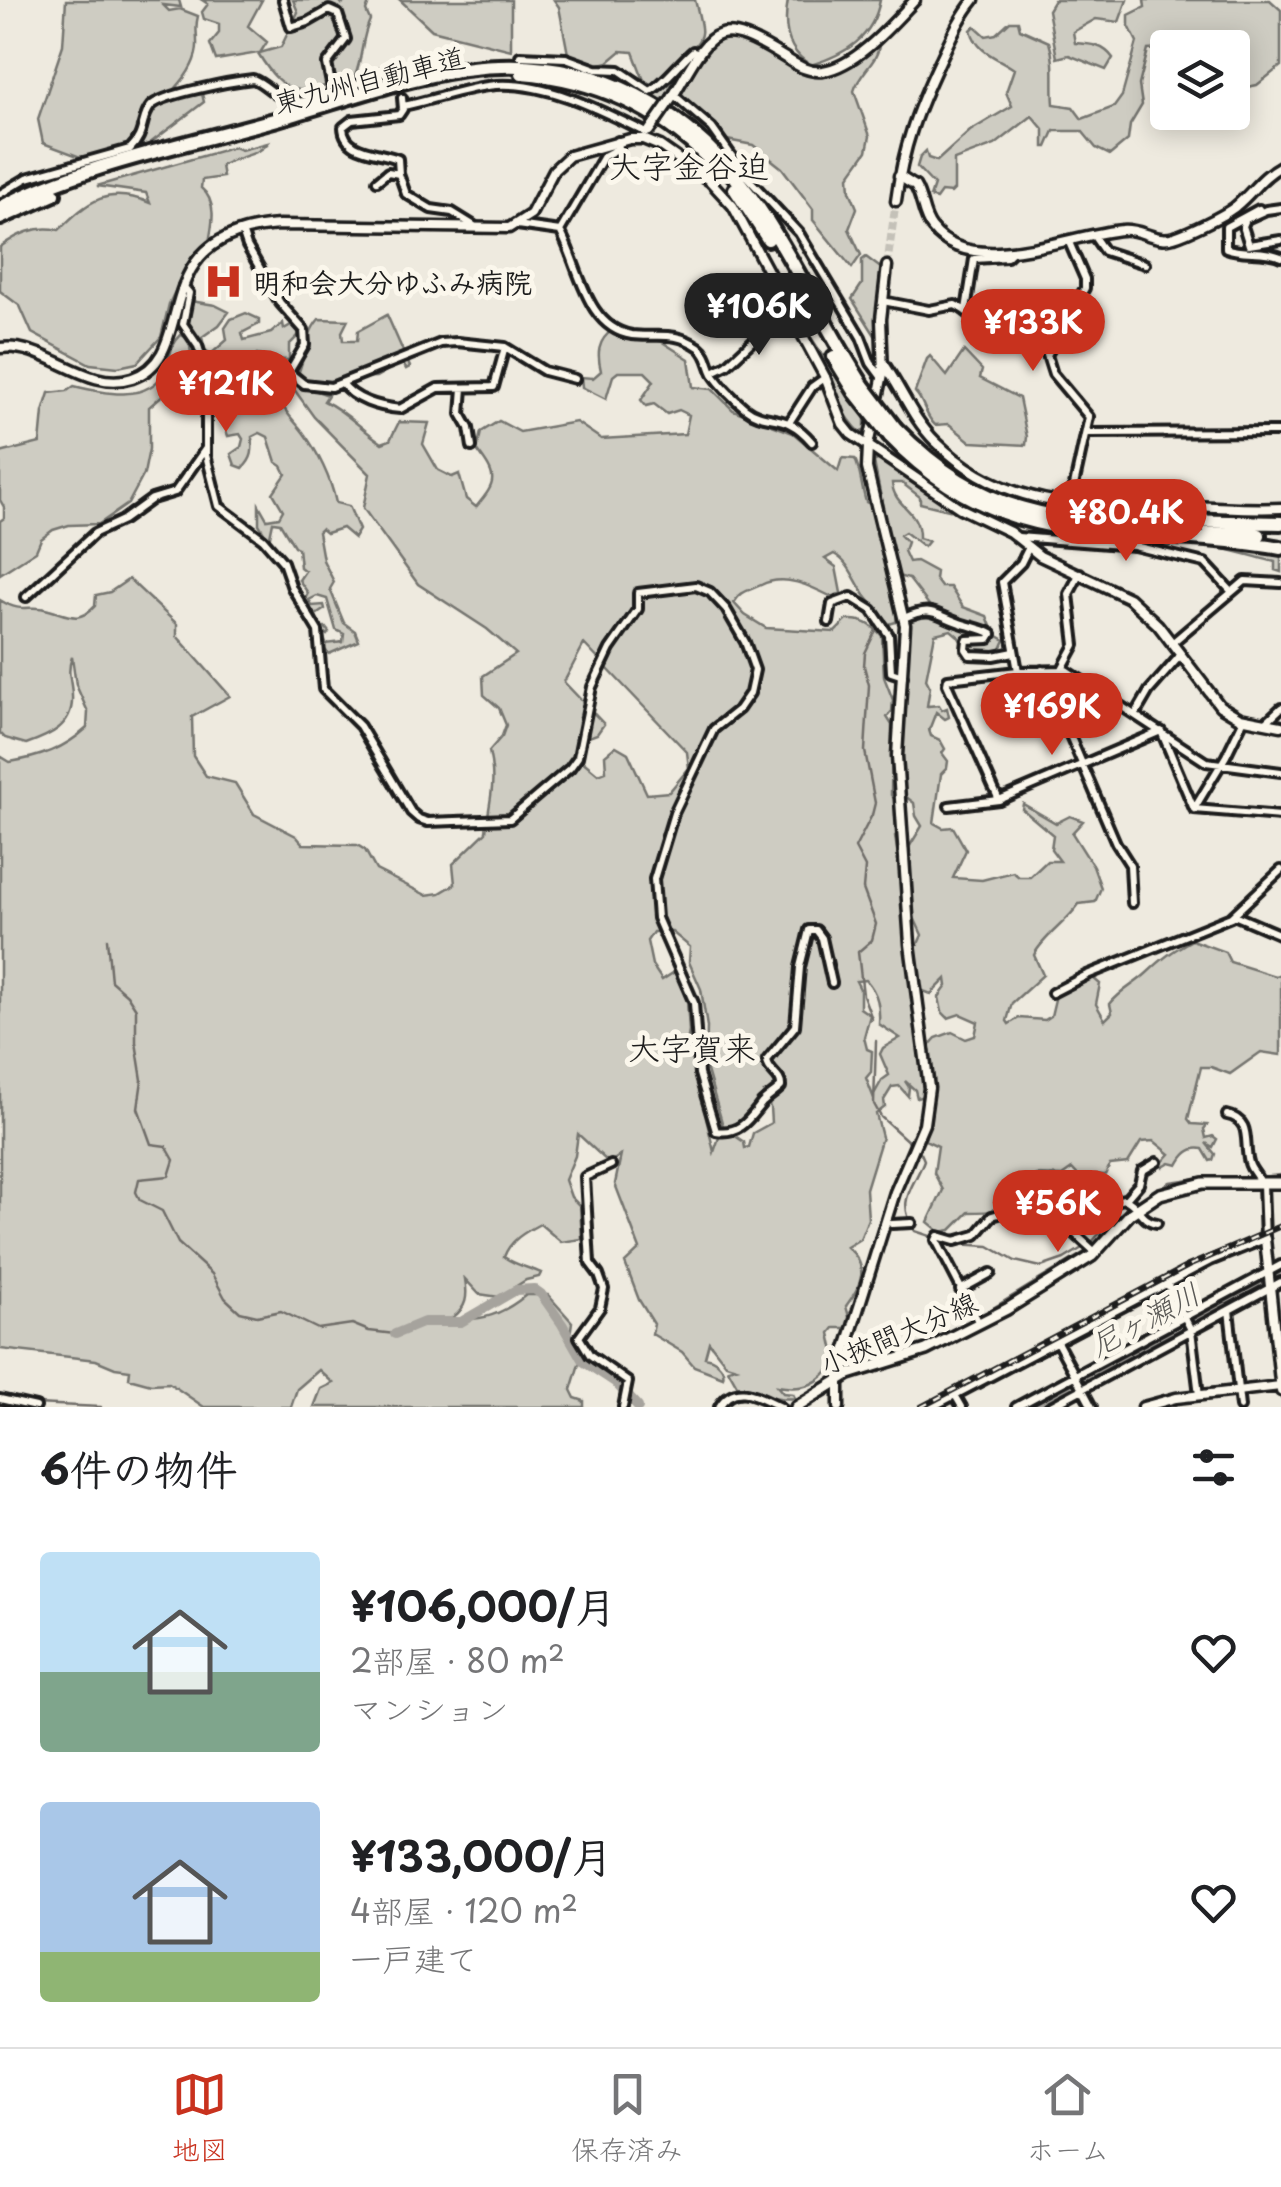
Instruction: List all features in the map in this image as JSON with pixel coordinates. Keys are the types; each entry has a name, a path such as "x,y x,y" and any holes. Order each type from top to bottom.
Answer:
{"highway":[{"name":"東九州自動車道","path":"0,208 96,171 421,78 491,66 559,68 602,80 648,100 674,117 725,164 766,218 860,390"},
{"name":"東九州自動車道","path":"0,218 32,202 122,171 423,85 520,73 572,80 605,90 654,114 718,169 760,226 860,390 892,432 944,484 1014,518 1081,531 1192,536 1281,548"},
{"name":"東九州自動車道","path":"892,432 935,466 988,498 1041,515 1281,539"},
{"path":"1094,523 1281,523"}],"main road":[{"name":"小挾間大分線","path":"796,1407 839,1379 926,1350 1007,1309 1092,1248 1132,1204 1188,1185 1281,1183"}],"street":[{"path":"282,0 292,26 329,10 338,14 346,39 327,64 333,93"},
{"path":"0,348 32,350 104,380 135,377 150,368 162,352 183,286 210,246 241,230 279,225 495,230 515,226 534,211 562,160 576,152 646,134 700,53 718,35 734,32 753,38 806,69 824,71 876,40 915,0"},
{"path":"896,201 903,151 917,112 974,0"},
{"path":"520,56 551,56 596,69 618,70 650,91 658,88 670,70 692,52 700,53"},
{"path":"0,194 28,178 130,149 141,138 148,110 161,100 253,79 285,100 306,100 387,70 397,79"},
{"path":"560,231 510,224 472,226 452,212 431,208 406,194 398,174 398,159 364,151 344,138 343,127 352,120 396,117 402,102 512,85 574,100 646,134 729,200 826,377 845,428 960,508 1018,537 1043,557 1136,603 1158,625 1220,706 1244,719 1281,726"},
{"path":"673,97 712,128 746,176 799,233 861,337 882,382 895,386 904,397"},
{"path":"560,231 602,159 619,148 618,142"},
{"path":"899,176 915,186 928,222 942,238 975,250 1012,252 1129,229 1158,238 1177,236 1228,212 1260,180 1281,166"},
{"path":"377,181 384,173 398,174"},
{"path":"1281,208 1266,210 1243,223 1249,245 1281,240"},
{"path":"1259,209 1226,227 1225,246 1231,251 1281,254"},
{"path":"241,230 280,303 304,330 305,344 290,372"},
{"path":"560,231 592,307 604,319 626,334 658,333 697,346 708,359 712,372 748,410 790,421 812,442"},
{"path":"1093,234 1104,250 1145,264"},
{"path":"1068,238 1085,278 1085,288 1052,343 1048,358 1053,374 1088,415 1088,432 1070,504"},
{"path":"1266,244 1281,254"},
{"path":"966,310 974,259 1007,257 1012,252"},
{"path":"839,1407 839,1379 875,1252 900,1178 924,1124 929,1098 912,962 897,756 904,618 870,489 868,446 882,382 887,266"},
{"path":"183,286 188,293 183,324 198,346 206,370 207,448 219,506 263,539 282,562 318,632 324,689 360,726 410,812 428,822 510,819 578,758 592,687 610,649 638,609 638,593 696,586 710,592 726,609 753,660 755,679 739,708 714,729 696,774 682,795 656,870 657,918 694,1003 696,1060 716,1131 722,1133 749,1122 765,1100 781,1087 768,1060 795,1026 809,930 820,935 832,983"},
{"path":"883,301 930,310 952,304 966,310 987,332 1007,335"},
{"path":"712,372 727,365 760,334 796,322"},
{"path":"206,370 290,372 314,386 342,383 441,344 505,347 544,371 575,379"},
{"path":"342,383 364,400 394,409 405,407 438,388 494,387 505,347"},
{"path":"883,363 926,431 966,466 1012,490 1070,504 1130,509 1281,508"},
{"path":"790,421 812,387 826,377"},
{"path":"463,388 461,414 469,428 472,447"},
{"path":"1088,432 1281,432"},
{"path":"26,596 95,533 123,520 152,499 176,492 207,448"},
{"path":"1018,537 1134,546 1202,562 1232,592"},
{"path":"1018,671 1002,580 1021,563 1029,547"},
{"path":"1062,670 1075,645 1069,594 1080,572"},
{"path":"1171,644 1248,580 1281,583"},
{"path":"829,622 832,604 848,598 870,608 889,634 891,672 902,676"},
{"path":"904,618 924,610 992,634 989,639 967,640 968,654 994,656 1014,652"},
{"path":"1135,715 1149,691 1179,657"},
{"path":"1042,670 1122,856 1130,865 1132,903"},
{"path":"1000,800 946,682 1018,671 1062,670 1206,762 1281,772"},
{"path":"1266,723 1281,708"},
{"path":"1194,809 1244,719"},
{"path":"950,806 1000,800 1161,731"},
{"path":"1161,731 1194,809"},
{"path":"1194,809 1281,816"},
{"path":"1052,993 1234,915 1281,870"},
{"path":"1234,915 1281,935"},
{"path":"1143,1407 1199,1395 1281,1388 1261,1184 1249,1164 1244,1126 1236,1117 1228,1116"},
{"path":"1132,1204 1141,1172 1157,1162"},
{"path":"611,1166 585,1177 590,1263 604,1289 600,1308 579,1337 590,1355 627,1384 623,1407"},
{"path":"1132,1204 1144,1219 1157,1223"},
{"path":"979,1323 937,1238 972,1236 992,1216 1022,1207 1076,1210 1132,1204"},
{"path":"892,1224 912,1223"},
{"path":"1071,1230 1092,1248"},
{"path":"932,1407 1167,1283 1264,1239"},
{"path":"1049,1407 1229,1310 1281,1266"},
{"path":"960,1290 992,1274"},
{"path":"1016,1407 1185,1317 1269,1280 1281,1282"},
{"path":"1167,1283 1191,1330 1199,1395"},
{"path":"1229,1310 1240,1407"},
{"path":"1056,1342 1092,1407"},
{"path":"720,1407 726,1396 734,1392 753,1394 781,1407"},
{"path":"955,1395 962,1407"},
{"path":"0,1399 36,1407"}],"shaded area":[{"path":"66,0 179,0 181,7 163,5 169,11 180,9 198,16 197,48 175,89 178,98 202,94 204,102 141,150 83,158 43,143 38,119 63,45"},
{"path":"202,0 262,0 248,26 267,42 260,53 281,47 298,12 293,0 339,0 342,4 348,0 370,0 366,11 370,20 355,76 300,90 279,81 258,53 216,60 210,44 219,33 219,24 204,19 202,12 208,4"},
{"path":"400,0 511,0 511,50 432,30"},
{"path":"554,0 695,0 700,37 665,98 658,101 650,96 633,52 621,51 608,62 593,66 568,54 559,7"},
{"path":"788,0 880,0 871,25 856,43 811,65 796,53 788,37"},
{"path":"1054,0 1127,0 1119,22 1096,19 1073,32 1075,43 1096,46 1109,53 1113,58 1106,70 1069,55 1057,58 1048,10"},
{"path":"1144,0 1270,0 1281,10 1281,66 1250,86 1250,30 1150,30 1150,50 1139,85 1142,105 1130,125 1128,140 1110,155 1096,148 1082,131 1054,131 1044,147 1044,130 1032,116 995,145 954,160 954,190 941,192 936,199 930,197 934,185 917,167 920,157 926,151 928,158 937,161 970,131 1012,106 1006,92 1014,69 978,44 971,30 975,26 986,36 996,34 1010,21 1018,21 1020,29 1049,42 1054,104 1073,107 1082,119 1114,107 1122,96 1137,42 1129,26 1129,15 1145,7"},
{"path":"729,37 753,44 800,70 824,75 847,66 879,44 854,91 870,136 867,151 849,176 857,208 849,229 861,255 852,268 813,220 813,209 782,168 753,145 722,139 681,96 685,78 697,61"},
{"path":"268,143 221,166 223,177 202,180 201,188 210,199 212,213 209,242 192,256 169,304 161,337 137,363 118,367 90,364 32,333 20,306 0,291 0,247 14,238 35,230 59,230 90,204 111,196 150,203 146,193 97,186 234,147 241,150"},
{"path":"866,257 882,269 876,337 852,299 862,284 862,260"},
{"path":"191,301 229,312 202,337 205,350 211,354 227,340 225,328 231,319 246,313 259,319 259,324 242,333 244,340 271,333 283,323 284,329 291,325 299,330 289,345 289,360 257,354 242,366 233,365 230,355 210,367 199,362 187,319"},
{"path":"387,315 410,367 406,369 402,362 376,377 343,378 324,386 310,380 303,386 328,395 324,401 382,443 390,440 399,422 429,423 423,444 438,470 452,477 459,474 466,499 476,507 492,479 477,450 481,432 499,421 520,432 576,422 601,439 685,434 689,415 679,410 667,414 641,400 654,381 645,372 618,372 606,399 582,387 581,377 593,378 601,371 600,348 613,330 636,341 656,338 689,359 693,387 712,389 733,410 793,433 838,471 842,458 855,459 866,502 872,505 897,609 896,622 889,624 845,563 834,554 825,559 836,567 841,593 832,597 806,585 779,580 746,591 734,603 766,628 835,632 852,620 866,623 882,636 884,677 893,700 887,717 892,725 891,795 898,802 900,832 895,836 907,918 904,922 912,946 918,944 922,935 912,913 908,849 922,826 914,803 905,796 901,736 910,622 919,614 928,614 929,605 909,579 898,576 895,570 874,462 881,458 947,502 949,510 920,503 920,497 902,483 892,483 897,498 915,520 919,538 929,541 924,547 905,532 900,535 907,542 904,551 909,562 916,561 936,572 935,579 941,587 950,587 963,607 987,616 994,634 1005,640 1001,649 990,653 966,650 951,630 935,634 926,679 930,687 927,706 947,708 949,717 945,719 936,712 929,730 931,736 940,740 948,761 941,774 934,823 943,828 953,827 966,850 953,878 982,880 1013,872 1019,877 1030,877 1047,861 1060,861 1051,849 1053,835 1022,809 1023,804 1056,823 1070,816 1083,821 1072,833 1093,866 1101,888 1095,902 1079,904 1038,948 1034,955 1043,975 1012,1003 1007,1021 1009,1024 1019,1018 1045,1020 1051,1016 1056,995 1092,977 1100,984 1096,1004 1105,1020 1112,1013 1110,1004 1119,995 1192,940 1225,952 1230,962 1275,976 1281,974 1281,1055 1261,1052 1230,1074 1201,1067 1188,1119 1192,1124 1207,1125 1206,1138 1217,1139 1213,1147 1206,1143 1215,1154 1213,1160 1203,1149 1195,1149 1178,1165 1170,1163 1163,1167 1160,1165 1170,1154 1154,1141 1141,1142 1128,1163 1110,1165 1105,1175 1095,1174 1086,1184 1072,1169 1062,1176 1036,1175 1027,1180 1021,1201 1015,1205 969,1212 951,1230 940,1232 928,1222 943,1190 934,1173 938,1146 925,1140 933,1090 928,1047 936,1038 952,1032 966,1039 975,1036 978,1022 960,1014 948,1018 942,1012 939,997 947,986 946,979 931,994 913,987 928,1071 924,1096 917,1098 905,1081 908,1096 899,1086 892,1087 884,1100 885,1107 876,1114 882,1137 866,1189 868,1219 860,1239 847,1247 861,1268 856,1291 846,1306 851,1324 848,1328 834,1328 830,1333 836,1361 824,1375 804,1386 777,1386 795,1398 766,1395 737,1385 728,1369 736,1367 726,1364 709,1342 705,1357 718,1364 723,1377 694,1366 682,1352 652,1334 654,1324 639,1300 625,1263 640,1249 615,1184 621,1155 609,1163 578,1134 575,1156 565,1180 571,1197 580,1206 582,1239 561,1242 540,1224 529,1230 514,1241 504,1257 541,1273 539,1277 526,1280 499,1297 479,1294 465,1279 465,1301 452,1318 483,1317 500,1312 526,1295 548,1295 572,1322 569,1342 596,1364 579,1364 571,1390 575,1398 584,1401 584,1407 314,1407 321,1389 333,1383 319,1370 297,1389 291,1407 204,1407 169,1383 151,1384 129,1378 130,1370 96,1360 0,1349 0,756 10,762 60,747 87,728 88,712 76,685 72,657 72,706 64,722 51,733 26,744 0,733 0,600 15,607 78,616 95,606 96,595 110,592 129,579 177,624 177,636 230,696 192,717 193,756 206,776 235,783 254,814 296,836 303,844 357,845 365,850 376,870 426,895 440,893 455,884 453,864 486,832 492,783 489,751 506,725 499,708 484,695 483,676 516,654 487,629 418,584 363,508 370,474 314,417 291,385 319,319 348,320 342,332 343,341 357,341 358,331","holes":["584,644 687,752 689,768 669,792 647,794 628,753 616,746 605,755 606,771 598,774 575,755 578,741 597,734 604,724 564,682","653,932 672,932 690,947 689,962 701,989 707,1027 706,1067 723,1126 714,1152 706,1118 707,1104 686,1049 687,1001 676,971 662,980 652,965 647,941","866,980 870,985 877,1000 879,1024 900,1038 880,1054 889,1075 873,1096 866,1078 871,1072 872,1051 867,1049 864,1037 870,1015 860,1008 856,981","763,1094 770,1107 771,1123 753,1133 749,1147 745,1148 744,1142 735,1136 736,1128 749,1117"]},
{"path":"181,335 189,339 193,368 149,407 149,449 144,474 128,504 99,524 53,530 41,539 36,551 0,574 0,521 4,518 4,507 0,500 0,453 40,443 49,393 74,386 124,394 148,388 165,371"},
{"path":"812,339 865,418 865,431 860,432 838,402 810,345"},
{"path":"964,351 982,370 980,378 1019,398 1026,445 971,442 949,424 935,425 929,417 915,392 927,359 930,356 947,376"},
{"path":"268,395 280,400 309,440 336,503 349,506 359,530 354,538 342,528 318,532 323,560 334,582 330,589 344,623 355,631 359,641 329,654 320,637 323,635 326,644 343,642 344,634 336,630 327,599 317,596 309,600 312,606 324,605 325,609 316,615 320,627 329,632 327,635 317,627 305,599 308,593 299,580 305,571 300,567 298,548 280,523 273,522 269,541 259,524 259,505 267,519 279,517 283,510 273,493 286,474 276,462 268,437 260,433 252,437 252,454 243,468 235,465 231,454 241,447 243,439 240,434 228,436 221,416 228,411 244,411"},
{"path":"949,492 996,515 1045,531 1281,550 1281,572 1275,570 1275,562 1209,546 1040,532 987,516"}],"waterway":[{"path":"1089,511 1281,514"},
{"path":"872,615 876,630 865,653 864,666 869,685 865,751 875,803 855,848 865,867 863,889 876,924 872,940 858,952 863,995 872,1019"},
{"path":"107,939 111,981 136,1009 142,1080 138,1108 151,1144 166,1146 174,1160 169,1176 139,1179 136,1192 140,1200 162,1211 178,1243 212,1274 225,1298 240,1312 257,1316 281,1311 318,1329 352,1324 395,1334"},
{"path":"876,1041 874,1104 881,1117 921,1153 924,1160 908,1194 907,1210 915,1231 933,1237"},
{"path":"1091,1243 1113,1218 1170,1182 1281,1175"},
{"path":"955,1244 989,1246 1015,1261 1041,1267 1092,1242"},
{"path":"980,1316 1088,1250"},
{"name":"尼ヶ瀬川","path":"1031,1407 1281,1274"},
{"name":"尼ヶ瀬川","path":"395,1334 424,1322 461,1322 516,1290 534,1289 562,1324 583,1361 615,1382 638,1407"},
{"path":"954,1331 972,1320"},
{"path":"845,1368 933,1342"},
{"path":"715,1407 723,1393 730,1390"},
{"path":"810,1407 824,1395"},
{"path":"35,1404 101,1407"},
{"path":"782,1405 790,1407"}],"tunnel":[{"path":"887,266 896,201"}],"railway":[{"path":"921,1407 1188,1266 1281,1226"}],"place":[{"name":"明和会大分ゆふみ病院","path":"223,281"}],"district":[{"name":"大字金谷迫","path":"689,165"},
{"name":"大字賀来","path":"692,1047"}]}
